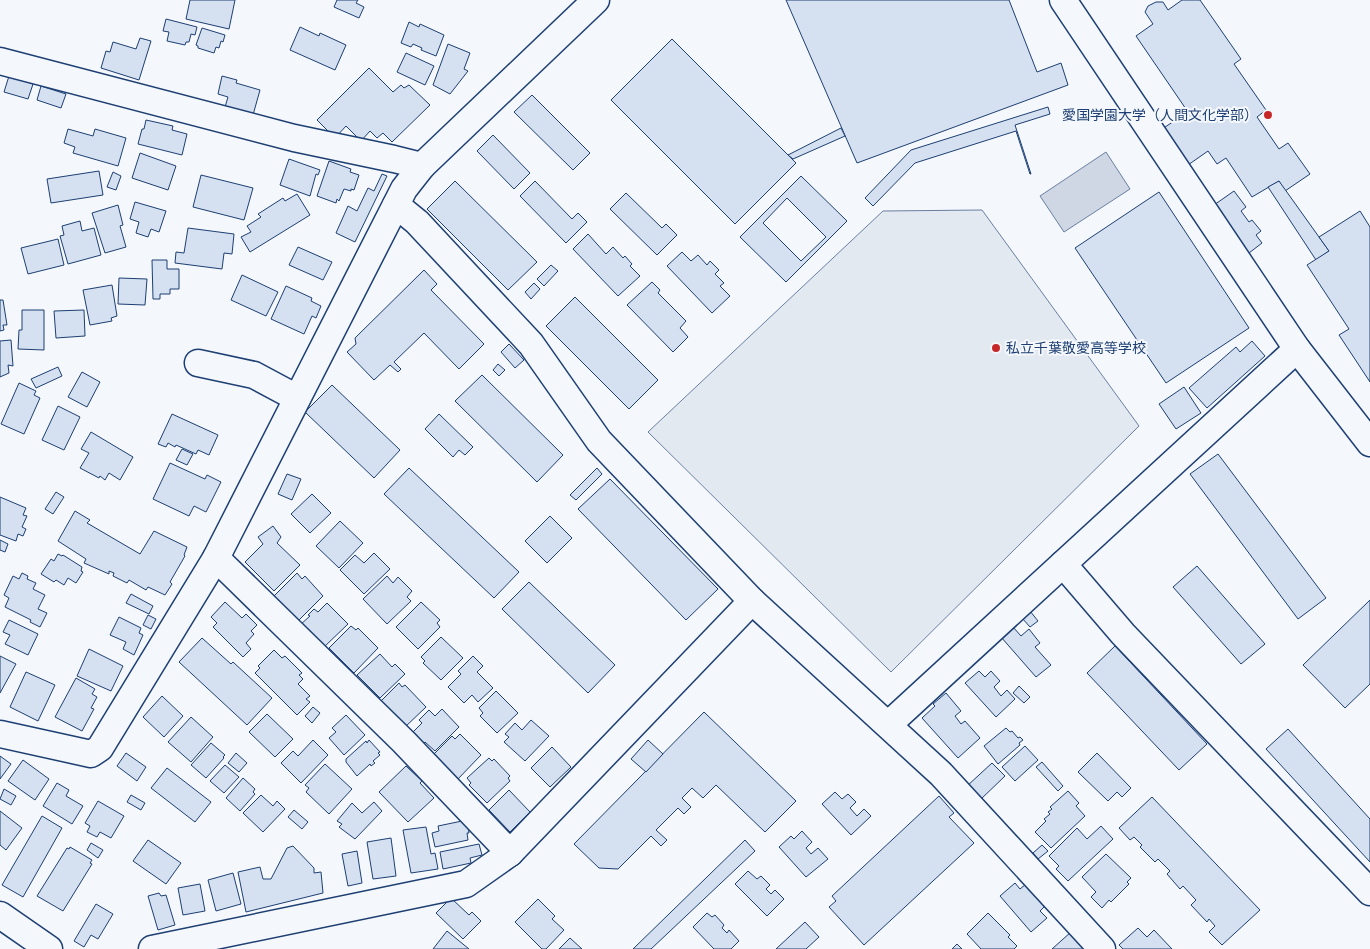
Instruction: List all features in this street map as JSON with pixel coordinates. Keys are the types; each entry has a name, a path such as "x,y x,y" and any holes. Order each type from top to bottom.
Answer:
{"street":[{"path":"0,734 91,754 100,748 216,558 404,189 422,166 596,0"},
{"path":"1063,0 1297,348 1370,443"},
{"path":"0,61 294,138 422,166"},
{"path":"396,204 418,222 531,344 599,441 752,601 888,724 940,774 1102,949"},
{"path":"888,724 1297,348"},
{"path":"198,364 254,375 297,398"},
{"path":"216,558 404,742 510,853"},
{"path":"1063,564 1123,634 1370,892"},
{"path":"152,949 466,884 510,853 752,601"},
{"path":"0,915 49,949"}],"shaded area":[{"path":"1106,152 1130,189 1064,232 1040,196"},
{"path":"982,210 1139,426 891,672 648,432 883,211"}],"building":[{"path":"190,0 235,0 229,29 186,19"},
{"path":"337,0 358,0 356,3 364,7 359,18 334,7"},
{"path":"786,0 1009,0 1037,72 1061,63 1068,85 857,163"},
{"path":"1182,0 1200,0 1241,59 1234,64 1266,110 1257,117 1279,149 1288,143 1310,174 1285,191 1279,181 1252,197 1226,158 1217,164 1208,151 1188,165 1162,129 1188,112 1136,36 1153,24 1145,12 1148,6 1156,2 1163,2 1168,10"},
{"path":"166,19 197,27 195,35 191,34 189,42 186,42 185,45 167,41 169,32 163,31"},
{"path":"409,22 419,27 420,24 444,35 436,56 421,50 422,48 413,44 411,47 401,43"},
{"path":"300,27 319,36 320,33 346,45 335,70 290,50"},
{"path":"202,28 225,35 223,42 221,41 219,48 216,47 214,53 198,48 196,45"},
{"path":"140,38 151,41 139,80 101,68 106,51 110,52 113,42 136,49"},
{"path":"672,39 796,163 735,224 611,100"},
{"path":"448,44 470,53 464,69 468,71 450,94 433,85"},
{"path":"406,53 434,66 425,85 397,72"},
{"path":"369,68 393,92 401,85 404,88 409,85 430,105 392,142 383,133 377,138 370,131 361,141 346,126 335,138 317,120"},
{"path":"9,76 33,84 28,99 4,92"},
{"path":"222,76 237,80 236,83 260,90 253,115 225,107 228,97 218,94"},
{"path":"41,86 66,94 61,108 37,100"},
{"path":"532,95 590,153 573,170 514,112"},
{"path":"1048,107 1050,114 1015,125 1031,174 1016,131 915,163 873,206 865,198 911,150"},
{"path":"146,120 173,126 172,130 187,134 182,155 138,144"},
{"path":"841,128 845,136 793,159 788,155"},
{"path":"68,129 93,136 95,129 126,138 118,166 73,153 75,147 64,143"},
{"path":"493,135 530,173 514,189 477,151"},
{"path":"140,153 176,166 168,190 132,178"},
{"path":"289,159 320,170 318,175 316,174 310,196 280,185"},
{"path":"329,161 351,169 350,172 359,175 354,190 344,189 339,201 337,199 336,203 317,196"},
{"path":"99,171 103,195 51,203 47,179"},
{"path":"113,172 121,176 116,190 107,187"},
{"path":"382,174 387,176 355,242 336,233 348,206 357,211 368,188 374,191"},
{"path":"201,175 253,188 244,220 193,207"},
{"path":"801,176 847,221 786,282 740,237","holes":["787,198 826,237 801,261 763,223"]},
{"path":"455,181 537,262 508,290 427,209"},
{"path":"535,181 572,219 578,213 587,222 566,243 520,196"},
{"path":"1279,181 1329,251 1316,260 1268,187"},
{"path":"1234,191 1246,207 1241,211 1249,222 1252,220 1261,231 1256,235 1262,243 1249,253 1214,205"},
{"path":"1159,192 1249,328 1166,383 1075,248"},
{"path":"626,193 662,228 666,224 677,235 657,255 610,209"},
{"path":"297,194 310,215 250,252 241,237 251,232 247,226 261,217 258,214 283,198 285,201"},
{"path":"135,202 166,211 159,232 151,229 148,237 136,233 139,222 130,219"},
{"path":"118,205 123,225 120,226 126,247 105,253 92,213"},
{"path":"1360,211 1370,227 1370,382 1339,335 1349,329 1307,265 1329,251 1319,237"},
{"path":"80,221 82,231 94,228 101,255 68,264 60,236 64,235 62,226"},
{"path":"188,228 234,234 232,254 224,253 222,269 175,263 176,252 184,253"},
{"path":"588,234 606,254 613,247 623,258 625,256 632,264 630,266 640,276 618,296 573,249"},
{"path":"58,239 64,265 28,274 21,248"},
{"path":"298,247 332,262 323,280 289,265"},
{"path":"682,252 691,261 698,255 707,265 710,261 719,270 715,274 724,283 720,286 730,296 712,313 667,266"},
{"path":"152,260 167,260 167,269 179,269 179,289 170,289 170,294 160,294 160,299 153,299"},
{"path":"551,265 558,271 544,286 537,279"},
{"path":"424,270 437,284 431,290 484,344 459,369 424,333 394,362 401,369 398,372 390,365 374,380 347,352 356,344 355,338"},
{"path":"242,275 278,292 266,316 231,300"},
{"path":"119,278 147,279 145,305 118,304"},
{"path":"652,282 660,290 658,293 686,321 680,328 688,337 673,352 627,305"},
{"path":"534,283 540,289 531,299 525,292"},
{"path":"112,285 117,316 111,318 112,321 90,325 83,290"},
{"path":"286,286 312,298 311,301 321,306 316,318 312,316 304,334 271,319"},
{"path":"575,297 658,380 629,409 546,326"},
{"path":"0,300 3,300 7,325 3,325 4,330 0,331"},
{"path":"22,310 44,310 44,350 18,349 19,330 22,330"},
{"path":"84,310 85,336 56,338 54,311"},
{"path":"11,340 13,366 8,365 9,373 0,377 0,341"},
{"path":"1252,341 1265,356 1207,408 1189,388 1236,347 1240,352"},
{"path":"509,344 524,360 515,368 501,352"},
{"path":"498,364 505,370 499,376 493,370"},
{"path":"58,367 62,376 36,388 31,379"},
{"path":"82,372 100,382 87,407 68,397"},
{"path":"482,375 563,455 537,482 455,401"},
{"path":"19,383 36,391 34,395 40,398 24,434 1,424"},
{"path":"332,385 400,450 374,478 305,412"},
{"path":"1184,387 1201,413 1176,429 1159,404"},
{"path":"58,406 80,417 64,450 42,440"},
{"path":"172,414 218,435 209,455 198,450 196,454 168,443 166,447 158,444"},
{"path":"439,414 473,447 465,455 459,450 453,457 425,429"},
{"path":"91,432 133,457 120,480 109,473 105,480 80,468 89,453 81,449"},
{"path":"182,449 193,454 187,465 176,460"},
{"path":"1218,454 1326,598 1298,619 1190,474"},
{"path":"170,463 205,479 207,475 221,482 206,512 194,506 189,516 153,499"},
{"path":"409,468 519,572 494,598 384,494"},
{"path":"597,468 602,474 576,500 570,495"},
{"path":"287,474 301,479 292,500 278,494"},
{"path":"610,479 718,589 686,620 578,509"},
{"path":"56,492 64,497 53,514 45,509"},
{"path":"312,494 331,513 310,533 291,514"},
{"path":"0,497 26,508 23,515 27,516 22,527 26,529 23,536 18,534 16,541 0,535"},
{"path":"75,511 90,520 87,523 140,554 154,531 187,547 185,556 165,595 148,587 146,590 129,580 127,583 113,576 114,573 109,571 109,574 84,563 86,559 58,541"},
{"path":"550,516 572,538 547,563 525,541"},
{"path":"340,521 363,543 339,568 316,546"},
{"path":"273,526 281,537 277,543 300,565 274,591 245,562 263,544 258,537"},
{"path":"0,540 8,544 5,552 0,550"},
{"path":"374,553 390,569 364,594 340,570 355,555 364,563"},
{"path":"58,554 63,555 82,567 81,571 83,572 76,583 68,578 64,585 56,580 54,582 41,574 51,559 54,561"},
{"path":"1197,566 1265,644 1241,664 1173,587"},
{"path":"22,573 28,576 27,579 36,583 33,589 45,595 38,609 47,613 40,627 30,622 31,620 5,607 9,598 4,595 13,576 19,579"},
{"path":"297,573 302,579 305,576 323,596 296,623 272,598"},
{"path":"387,576 393,583 398,577 412,591 407,597 411,601 387,624 363,599"},
{"path":"529,582 615,665 588,693 502,609"},
{"path":"131,594 153,606 149,614 126,603"},
{"path":"1370,600 1370,684 1345,708 1303,665"},
{"path":"225,602 242,618 246,614 257,625 251,631 254,634 246,643 251,649 243,657 213,627 217,623 211,617"},
{"path":"421,602 440,620 437,623 440,627 418,649 396,627"},
{"path":"327,603 348,624 323,648 300,625 310,616 308,615 314,609 318,612"},
{"path":"1030,611 1038,621 1030,627 1022,618"},
{"path":"148,615 156,619 151,629 143,625"},
{"path":"119,617 141,628 139,633 143,635 134,655 123,649 126,642 110,635"},
{"path":"9,620 38,634 28,655 5,644 10,635 3,632"},
{"path":"351,626 356,630 358,628 378,648 354,673 329,648"},
{"path":"1013,627 1021,636 1029,629 1040,643 1035,647 1051,665 1036,677 1001,637"},
{"path":"441,637 463,658 441,680 423,663 425,661 421,657"},
{"path":"202,638 231,664 233,662 272,698 247,725 179,662"},
{"path":"1115,646 1207,744 1179,770 1087,673"},
{"path":"89,649 123,666 111,691 77,676"},
{"path":"274,650 282,658 285,656 302,673 299,675 303,679 298,684 310,696 306,699 310,702 297,715 255,673 260,668 258,666"},
{"path":"380,654 392,667 395,664 405,674 380,698 357,675"},
{"path":"0,656 16,664 0,693"},
{"path":"473,656 483,666 477,672 493,688 478,702 472,695 464,703 448,687 461,674 458,671"},
{"path":"979,671 985,677 991,671 1000,681 994,687 1001,696 1007,690 1015,699 996,717 965,683"},
{"path":"26,672 55,685 38,721 10,707"},
{"path":"76,678 95,689 92,694 97,697 91,708 94,709 82,731 55,717"},
{"path":"399,683 402,687 405,685 426,707 404,728 379,703"},
{"path":"1019,686 1030,697 1024,703 1013,693"},
{"path":"496,691 518,713 497,733 480,716 483,713 479,708"},
{"path":"946,693 961,711 955,716 961,724 965,721 980,738 958,758 922,718 935,706 933,704"},
{"path":"162,696 183,716 164,737 143,717"},
{"path":"313,707 320,713 312,723 305,716"},
{"path":"442,709 459,727 435,751 425,742 423,744 412,733 422,723 419,720 429,710 435,716"},
{"path":"704,712 796,801 765,832 716,785 703,798 692,788 682,798 691,807 684,814 678,808 656,830 667,840 661,846 651,836 618,869 599,868 574,844"},
{"path":"267,714 293,739 275,757 249,732"},
{"path":"346,715 365,735 344,755 329,738 336,732 332,728"},
{"path":"191,717 213,737 191,762 168,742"},
{"path":"531,720 549,736 525,761 504,742 509,737 505,734 515,723 522,730"},
{"path":"1006,728 1023,740 1019,743 1020,745 998,764 984,746"},
{"path":"1288,729 1370,819 1370,862 1266,749"},
{"path":"460,734 481,755 457,780 432,756 452,736 455,739"},
{"path":"313,740 328,755 301,783 281,763 293,751 298,756"},
{"path":"369,740 380,752 378,753 380,755 373,761 375,763 371,766 370,764 357,776 346,762 346,759"},
{"path":"648,740 663,754 646,772 631,759"},
{"path":"211,743 225,755 206,778 191,765"},
{"path":"1025,746 1038,760 1015,781 1002,767"},
{"path":"552,747 571,767 550,787 531,768"},
{"path":"126,753 146,767 137,781 117,766"},
{"path":"236,753 247,763 239,772 228,763"},
{"path":"1097,753 1131,788 1122,797 1117,792 1108,801 1078,772"},
{"path":"0,756 11,764 0,779"},
{"path":"489,758 492,761 494,759 510,776 508,778 510,781 487,803 469,785 471,783 467,778"},
{"path":"23,760 49,779 35,800 8,781"},
{"path":"1042,762 1063,786 1058,791 1036,767"},
{"path":"992,763 1005,776 980,800 967,786"},
{"path":"325,764 352,789 329,814 306,792 309,788 305,785"},
{"path":"225,765 239,777 224,793 210,781"},
{"path":"406,766 422,781 420,783 434,798 408,822 379,792"},
{"path":"167,768 211,802 195,822 151,788"},
{"path":"243,778 255,789 253,792 255,794 240,811 226,798"},
{"path":"57,783 69,790 66,796 83,806 72,824 43,806"},
{"path":"4,789 16,796 11,805 0,799"},
{"path":"509,790 530,812 510,832 489,810"},
{"path":"1068,791 1079,803 1076,806 1085,816 1051,848 1035,832 1046,821 1044,819 1050,814 1048,812 1052,809 1050,807"},
{"path":"835,792 842,799 848,794 856,802 850,808 857,816 864,809 871,816 851,835 822,804"},
{"path":"131,795 145,803 141,810 127,802"},
{"path":"261,795 273,806 277,801 285,809 263,832 243,813"},
{"path":"939,796 954,813 949,817 974,843 864,945 829,907 836,901 832,896"},
{"path":"1152,797 1260,910 1222,945 1209,932 1215,926 1209,919 1207,922 1191,905 1196,900 1183,886 1180,889 1167,874 1170,871 1158,859 1155,862 1140,847 1142,845 1134,837 1130,840 1119,828"},
{"path":"98,801 124,816 111,838 100,832 97,837 87,832 90,826 85,823"},
{"path":"374,802 382,811 355,839 339,827 342,824 337,821 352,803 362,813"},
{"path":"294,810 308,822 302,829 288,817"},
{"path":"0,811 22,828 6,850 0,845"},
{"path":"42,816 62,828 23,897 2,885"},
{"path":"467,820 468,840 435,847 432,833 439,831 438,826"},
{"path":"1101,826 1113,839 1068,881 1056,869 1059,866 1049,856 1077,828 1087,839"},
{"path":"426,827 431,854 435,853 438,869 411,873 403,830"},
{"path":"802,831 812,842 806,848 811,854 818,848 828,859 806,877 779,847 791,836 794,839"},
{"path":"391,838 396,876 373,879 367,842"},
{"path":"148,840 181,863 166,884 133,861"},
{"path":"745,840 755,851 651,949 633,949"},
{"path":"91,843 103,850 98,858 87,850"},
{"path":"479,844 482,855 470,858 471,863 443,869 440,852"},
{"path":"1042,845 1048,851 1038,859 1033,853"},
{"path":"293,846 314,868 314,873 321,872 323,893 246,912 238,872 260,867 263,879 271,879 287,848"},
{"path":"70,847 92,860 90,863 92,864 63,911 37,896 67,848 69,849"},
{"path":"357,851 362,883 348,886 342,854"},
{"path":"1106,854 1131,878 1127,882 1129,884 1102,908 1091,897 1096,892 1082,877"},
{"path":"748,871 757,879 761,876 770,885 766,889 771,894 775,890 784,899 767,916 735,884"},
{"path":"233,873 241,904 216,911 208,880"},
{"path":"1015,883 1020,889 1026,884 1045,906 1040,911 1047,918 1031,932 1000,896"},
{"path":"200,884 205,911 183,915 178,888"},
{"path":"159,893 161,896 166,895 175,925 158,930 148,896"},
{"path":"451,898 469,915 472,912 481,921 463,939 436,913"},
{"path":"538,899 555,916 552,919 564,930 546,949 542,949 515,922"},
{"path":"96,904 113,914 98,939 91,935 84,947 74,941"},
{"path":"707,913 712,917 715,915 724,925 722,928 727,933 729,930 739,941 731,949 714,949 693,927"},
{"path":"988,913 1010,935 1008,937 1017,946 1014,949 981,949 967,934"},
{"path":"805,922 819,937 806,949 776,949"},
{"path":"1138,928 1147,937 1154,930 1172,949 1123,949 1119,945"},
{"path":"447,931 469,949 433,949"},
{"path":"1071,932 1086,949 1052,949"},
{"path":"570,938 582,949 559,949"},
{"path":"957,944 962,949 952,949"}],"place":[{"name":"愛国学園大学（人間文化学部）","path":"1268,115"},
{"name":"私立千葉敬愛高等学校","path":"996,348"}]}
